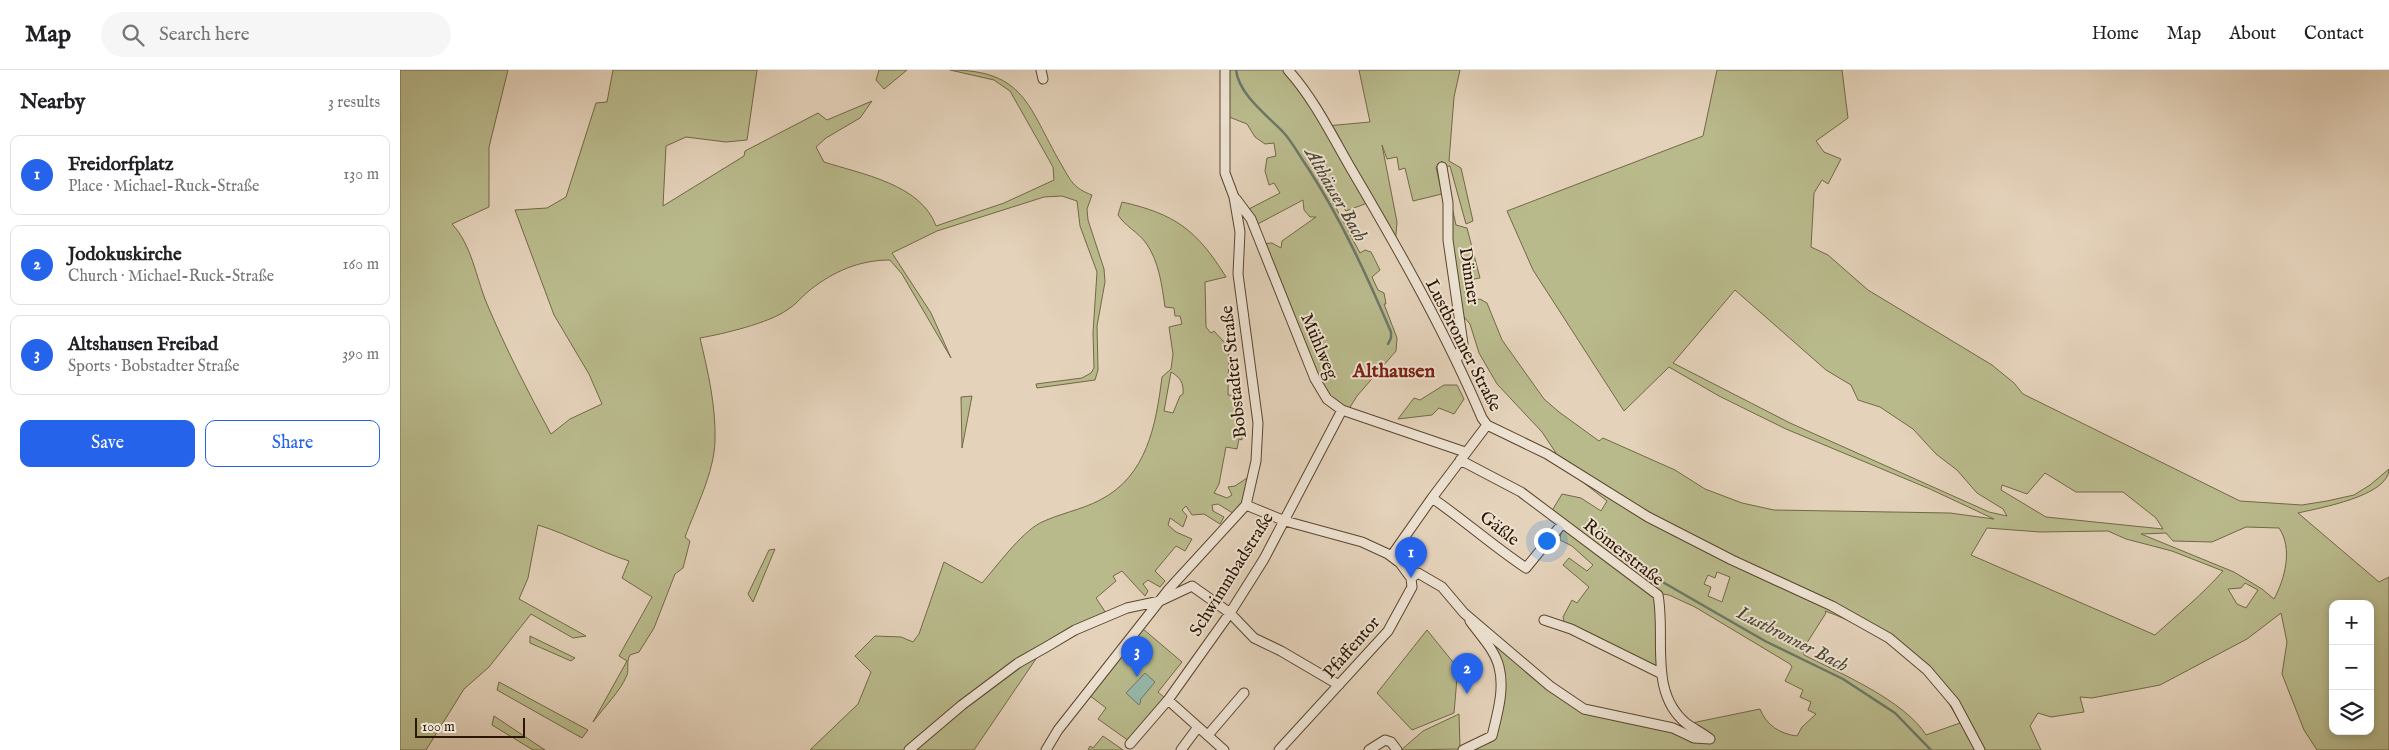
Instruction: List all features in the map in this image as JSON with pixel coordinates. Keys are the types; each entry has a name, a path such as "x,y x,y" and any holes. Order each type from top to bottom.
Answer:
{"street":[{"name":"Bobstadter Straße","path":"1046,750 1160,601 1246,505 1256,461 1258,423 1238,274 1240,232 1234,197 1225,173 1225,70"},
{"name":"Lustbronner Straße","path":"1288,70 1306,92 1382,221 1457,360 1482,418 1487,425 1547,454 1648,517 1732,560 1832,606 1889,638 1927,670 1955,703 1980,750"},
{"name":"Dünner","path":"1442,167 1448,203 1448,240 1463,344 1457,360"},
{"name":"Mühlweg","path":"1234,197 1252,219 1318,386 1327,399 1342,410 1463,456"},
{"name":"Schwimmbadstraße","path":"1130,744 1168,700 1230,613 1285,521 1342,410"},
{"path":"1392,555 1487,425"},
{"name":"Römerstraße","path":"1463,456 1521,492 1658,596 1662,626 1663,688 1672,706 1687,724 1710,739 1694,738 1673,728 1584,709 1550,686 1464,613"},
{"name":"Gäßle","path":"1432,498 1456,514 1498,550 1526,568 1562,524"},
{"path":"1246,505 1285,521 1362,542 1392,555 1411,578 1418,573 1442,587 1489,646 1500,667 1501,696 1492,736 1464,750"},
{"name":"Pfaffentor","path":"1279,750 1388,631 1412,587 1411,578"},
{"path":"909,750 962,705 1018,663 1074,630 1127,608 1160,601 1192,586 1230,613 1254,638 1282,651 1339,686"},
{"path":"1544,620 1559,623 1662,674"},
{"path":"1208,735 1244,693"},
{"path":"1168,700 1224,750"},
{"path":"1181,750 1198,727"},
{"path":"1041,750 1053,739"},
{"path":"1370,750 1385,740 1391,742 1397,750"}],"green space":[{"path":"400,70 508,70 489,147 489,207 452,224 459,232 469,252 494,321 551,434 570,419 602,404 589,374 554,315 515,210 547,208 566,197 596,103 607,102 613,70 757,70 747,140 726,142 686,137 666,146 663,206 744,156 745,151 818,113 827,120 872,101 860,118 826,138 816,147 824,162 872,176 904,190 928,212 936,226 1004,203 1054,180 1053,167 1010,91 994,80 950,70 975,72 994,77 1009,85 1031,109 1076,187 1092,195 1087,209 1088,220 1104,269 1105,282 1097,326 1098,370 1095,380 1037,388 1036,384 1082,378 1091,373 1094,368 1093,333 1097,272 1080,226 1077,201 1062,196 1044,197 937,231 892,253 931,313 951,358 902,274 890,260 858,264 838,272 819,283 790,308 758,324 700,338 713,402 714,453 704,490 685,537 690,541 683,568 675,574 654,628 639,652 630,655 627,675 616,693 593,722 627,661 619,656 652,597 622,578 629,561 538,525 528,578 519,599 586,636 573,638 531,614 489,667 464,689 426,750 400,750"},
{"path":"879,70 907,70 884,89 876,80"},
{"path":"1225,70 1288,70 1326,126 1370,122 1359,70 1460,70 1454,97 1449,161 1461,168 1473,221 1466,224 1450,166 1442,167 1442,161 1436,167 1442,194 1413,201 1405,168 1399,170 1397,157 1387,159 1382,145 1397,222 1395,246 1370,202 1346,211 1327,191 1360,253 1365,250 1371,252 1380,270 1372,277 1378,290 1384,293 1386,304 1384,304 1397,338 1396,351 1357,396 1347,412 1327,399 1261,244 1272,243 1281,248 1282,241 1316,217 1310,217 1304,210 1303,200 1254,226 1245,211 1280,193 1274,183 1269,185 1265,171 1267,158 1276,156 1274,143 1265,144 1255,137 1247,124 1224,115"},
{"path":"1717,70 1842,70 1848,118 1816,141 1824,152 1841,159 1828,184 1822,180 1814,193 1811,247 1828,255 1868,290 1992,365 2014,383 2023,394 2240,501 2302,505 2327,501 2354,495 2370,485 2389,469 2386,478 2378,487 2366,493 2336,504 2298,513 2379,582 2389,577 2389,750 2317,750 2304,730 2282,674 2287,642 2281,613 2247,639 2160,685 2092,698 2080,697 2084,712 2051,717 2038,713 2030,726 2041,750 1463,750 1492,736 1499,667 1489,645 1489,633 1584,709 1709,739 1687,724 1760,709 1766,720 1774,728 1797,736 1802,727 1816,714 1808,710 1811,702 1800,697 1803,690 1785,681 1792,667 1790,664 1695,607 1669,595 1656,593 1662,674 1565,626 1563,617 1572,600 1577,603 1589,587 1563,565 1569,558 1587,571 1593,565 1572,546 1560,540 1562,524 1550,514 1562,494 1581,498 1601,511 1607,501 1547,454 1556,453 1542,432 1497,384 1479,353 1470,324 1458,310 1448,240 1452,207 1456,225 1467,228 1480,278 1463,281 1467,302 1480,299 1487,303 1502,340 1544,399 1599,441 1603,438 1675,470 1705,489 1742,503 1774,510 1950,513 1994,519 1930,489 1786,429 1719,396 1669,367 1624,411 1533,270 1507,211 1703,136","holes":["1735,290 1826,370 1851,385 1858,400 1880,407 1913,429 1936,454 1957,470 1977,493 2003,509 2007,516 1989,512 1790,423 1673,363","2045,473 2076,492 2123,492 2156,518 2163,529 2046,517 2001,490 2002,485 2027,494","2246,527 2279,528 2286,545 2286,563 2274,599 2262,589 2234,572 2141,534 2166,533 2173,541 2212,542","1987,528 2040,532 2108,531 2126,539 2172,551 2223,571 2155,635 1971,555","1717,572 1730,577 1722,602 1708,596 1711,587 1704,584 1708,575 1715,578","2245,583 2258,590 2246,608 2237,604 2228,589 2241,588","1825,611 1866,629 1903,654 1935,686 1949,704 1960,723 1926,735 1916,723 1888,699 1804,655 1803,649 1826,613"]},
{"path":"1122,202 1157,212 1171,219 1183,226 1205,247 1226,277 1205,282 1206,327 1211,333 1214,331 1223,341 1229,342 1228,395 1239,396 1239,433 1242,433 1242,440 1239,439 1237,449 1226,447 1219,484 1214,493 1227,498 1232,495 1228,487 1235,486 1247,478 1252,478 1246,505 1236,515 1218,504 1212,505 1213,511 1224,517 1220,524 1204,514 1192,515 1186,506 1182,510 1187,516 1183,527 1170,518 1168,525 1176,532 1192,539 1185,551 1176,546 1155,571 1165,581 1160,587 1148,580 1143,584 1148,591 1145,596 1122,571 1113,576 1116,581 1096,598 1108,616 1042,650 974,750 810,750 858,704 871,672 855,656 875,636 901,637 913,642 919,634 944,562 982,583 1017,542 1032,528 1047,520 1100,500 1116,490 1139,463 1152,431 1162,377 1171,369 1173,354 1169,327 1182,324 1180,316 1175,316 1174,308 1165,307 1159,274 1154,258 1146,243 1118,215","holes":["1171,372 1181,381 1183,394 1180,396 1173,413 1164,411"]},
{"path":"1444,385 1457,385 1464,399 1454,414 1439,408 1432,415 1398,419 1414,398 1420,400"},
{"path":"972,396 962,448 961,397"},
{"path":"775,549 753,602 748,594 769,550"},
{"path":"1143,629 1182,662 1158,692 1166,699 1129,741 1098,719 1106,708 1089,695"},
{"path":"1427,630 1461,672 1457,678 1454,713 1412,730 1377,693"},
{"path":"530,636 575,658 571,661 530,643"},
{"path":"499,682 588,730 582,738 497,690"},
{"path":"1459,714 1460,749 1401,750 1423,731"},
{"path":"494,716 545,750 533,750 492,725"},
{"path":"1103,736 1123,750 1088,750 1090,746 1093,748"}],"shaded area":[{"path":"1145,673 1155,682 1140,700 1139,705 1126,693"}],"waterway":[{"name":"Althäuser Bach","path":"1236,70 1238,79 1248,96 1284,133 1332,207 1363,269 1391,332 1388,344"},
{"name":"Lustbronner Bach","path":"1633,565 1765,641 1843,679 1895,713 1931,750"}],"place":[{"name":"Freidorfplatz","path":"1411,578"},
{"name":"Altshausen Freibad","path":"1137,677"},
{"name":"Jodokuskirche","path":"1467,694"}],"district":[{"name":"Althausen","path":"1394,370"}]}
